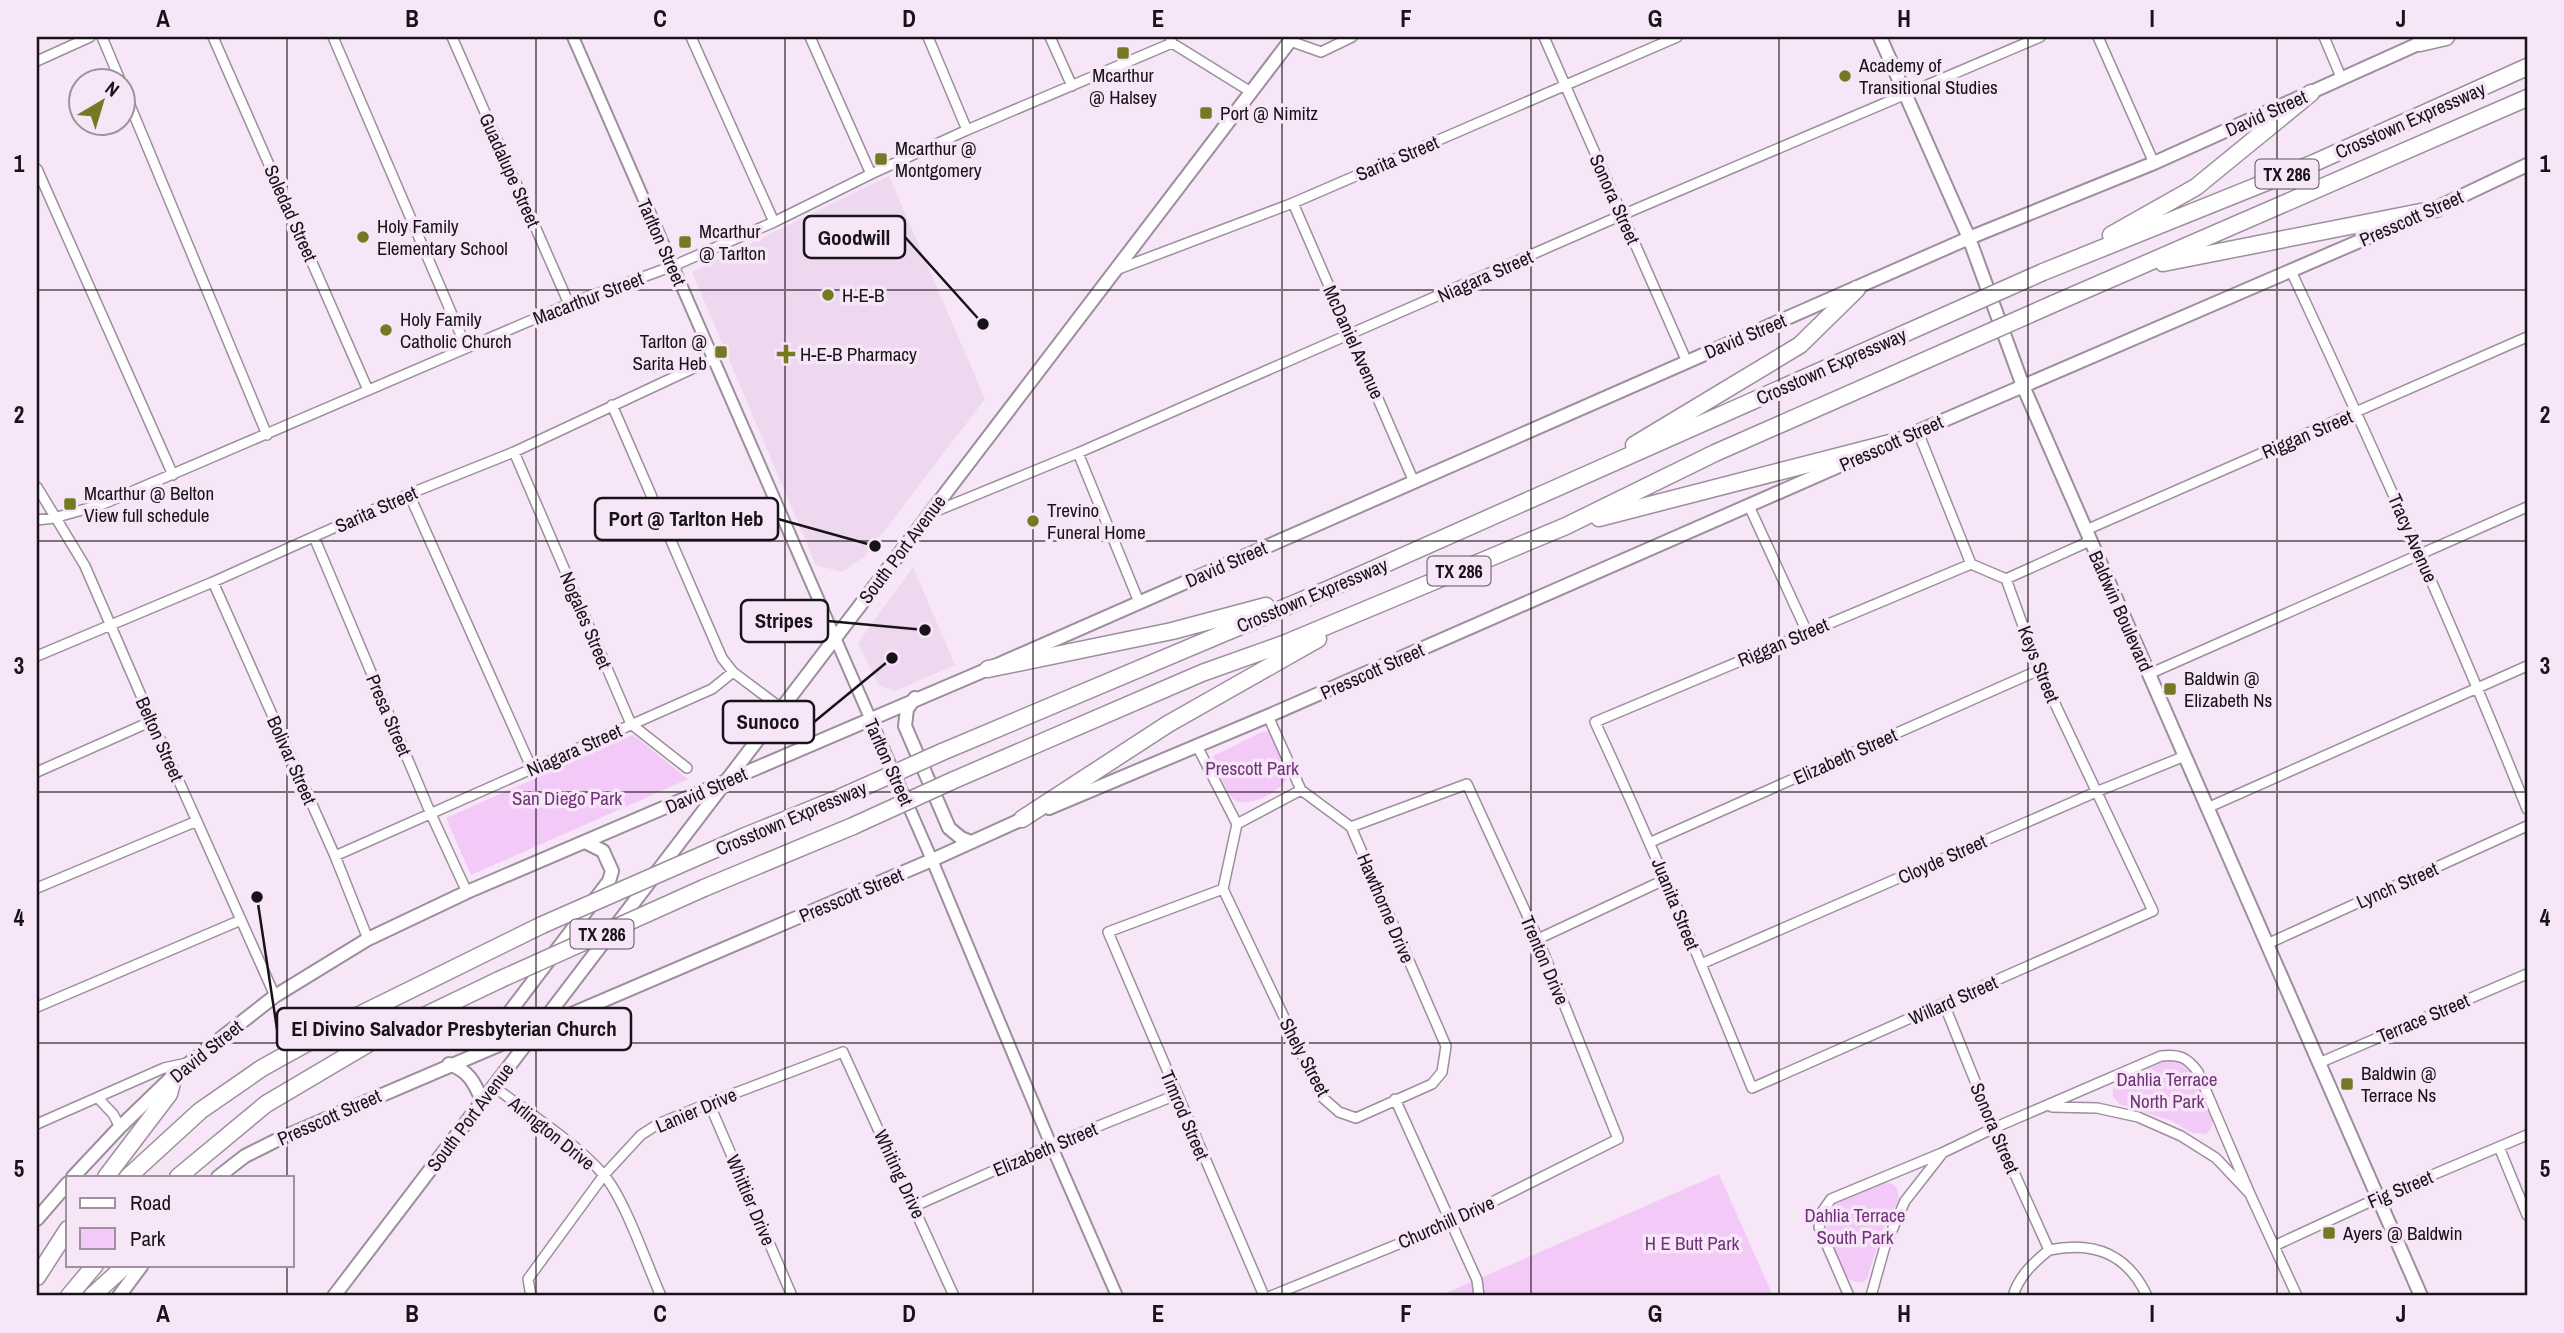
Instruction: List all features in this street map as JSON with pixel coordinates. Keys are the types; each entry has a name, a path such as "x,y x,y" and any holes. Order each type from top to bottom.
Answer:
{"highway":[{"path":"2426,40 2446,37"},
{"name":"Crosstown Expressway","path":"129,1176 200,1111 262,1068 345,1022 542,925 1323,591 2049,270 2314,163 2527,67"},
{"path":"2049,270 2196,187 2311,93"},
{"name":"Crosstown Expressway","path":"179,1176 266,1104 376,1040 499,980 704,888 853,826 1202,673 1286,643 1566,526 1714,453 2527,98"},
{"path":"2133,269 2436,209"},
{"path":"1573,482 1800,345 1857,289"},
{"path":"1566,526 1890,443"},
{"path":"988,669 1172,631 1323,591"},
{"path":"1022,819 1168,724 1385,602"},
{"path":"107,1176 169,1094 174,1076"},
{"path":"37,1280 66,1232"},
{"path":"37,1280 66,1245"},
{"path":"69,1296 94,1266"},
{"path":"92,1296 125,1266"}],"main road":[{"name":"Baldwin Boulevard","path":"1880,37 1969,239 2023,386 2421,1296"},
{"name":"South Port Avenue","path":"334,1296 1290,38"},
{"name":"David Street","path":"74,1176 120,1127 191,1062 275,996 368,939 467,892 988,669 1969,239 2154,163 2426,40"},
{"name":"Presscott Street","path":"219,1176 245,1156 279,1139 1268,716 1890,443 2436,209 2527,165"},
{"path":"915,698 907,709 905,726 949,828 971,842"},
{"path":"469,1056 493,1034 610,881 612,871 603,851 585,842"},
{"path":"449,1065 466,1072 482,1100"},
{"path":"38,1211 66,1185"},
{"path":"119,1296 141,1266"}],"street":[{"path":"37,61 90,37"},
{"path":"102,37 114,66"},
{"name":"Soledad Street","path":"213,37 368,390"},
{"path":"333,37 466,348"},
{"name":"Guadalupe Street","path":"452,37 569,304"},
{"name":"Tarlton Street","path":"573,37 932,860 1117,1296"},
{"path":"691,37 774,222"},
{"path":"810,37 871,174"},
{"path":"928,37 967,130"},
{"path":"1050,37 1072,86"},
{"path":"1290,38 1321,52 1352,37"},
{"name":"Sonora Street","path":"1544,37 1686,362"},
{"name":"Sarita Street","path":"1114,271 1293,203 1677,37"},
{"name":"Niagara Street","path":"929,514 1078,453 1622,215 2040,37"},
{"path":"2098,37 2154,163"},
{"path":"2324,37 2341,77"},
{"path":"1171,40 1251,92"},
{"name":"Macarthur Street","path":"37,520 103,504 569,304 673,266 774,222 967,130 1072,86 1171,40"},
{"path":"136,120 267,435"},
{"path":"37,169 173,475"},
{"name":"McDaniel Avenue","path":"1293,203 1414,482"},
{"name":"Tracy Avenue","path":"2291,271 2479,687 2527,809"},
{"name":"Riggan Street","path":"2006,579 2088,535 2527,337"},
{"name":"Sarita Street","path":"37,656 213,582 409,494 514,452 713,359"},
{"path":"612,405 713,640 733,672 781,708"},
{"path":"1918,432 1971,564 2006,579"},
{"name":"Nogales Street","path":"514,452 631,724 687,768"},
{"path":"1078,453 1139,602"},
{"name":"Belton Street","path":"37,487 85,566 275,996"},
{"path":"409,494 532,769"},
{"path":"1749,506 1807,632"},
{"path":"2149,674 2527,507"},
{"name":"Presa Street","path":"314,537 430,812 467,892"},
{"name":"Riggan Street","path":"1595,722 1971,564"},
{"name":"Keys Street","path":"2006,579 2039,670 2153,911"},
{"name":"Bolivar Street","path":"213,582 335,856 368,939"},
{"path":"2207,808 2527,666"},
{"name":"Elizabeth Street","path":"1651,842 2039,670"},
{"name":"Niagara Street","path":"335,856 712,689 733,672"},
{"path":"1268,716 1301,790 1351,827"},
{"path":"37,772 152,721"},
{"name":"Juanita Street","path":"1595,722 1651,842 1664,880 1752,1088"},
{"path":"1198,746 1237,824 1223,889"},
{"name":"Cloyde Street","path":"1701,964 2185,756"},
{"name":"Trenton Drive","path":"1351,827 1467,784 1538,939 1618,1139"},
{"path":"1237,824 1301,790"},
{"path":"37,888 197,821"},
{"name":"Lynch Street","path":"2267,944 2527,826"},
{"name":"Hawthorne Drive","path":"1351,827 1446,1046 1442,1072 1432,1084 1395,1099"},
{"path":"1538,939 1664,880"},
{"name":"Timrod Street","path":"1223,889 1108,932 1264,1296"},
{"name":"Shely Street","path":"1223,889 1322,1097 1339,1112 1356,1118 1395,1099"},
{"name":"Willard Street","path":"1752,1088 2153,911"},
{"path":"37,1007 241,920"},
{"name":"Terrace Street","path":"2319,1063 2527,974"},
{"name":"Sonora Street","path":"1944,1004 1994,1128 2049,1250"},
{"name":"Lanier Drive","path":"531,1296 528,1279 604,1175 640,1135 658,1124 709,1103 844,1052"},
{"name":"Whiting Drive","path":"844,1052 954,1296"},
{"path":"1849,1296 1819,1227 1822,1212 1831,1199 2161,1056 2175,1055 2188,1058 2197,1072 2297,1296"},
{"path":"37,1124 164,1068 191,1062"},
{"name":"Arlington Drive","path":"493,1086 581,1153 604,1175 620,1203 661,1296"},
{"name":"Elizabeth Street","path":"915,1206 1051,1145 1176,1095"},
{"path":"98,1098 113,1114 120,1127"},
{"path":"1395,1099 1477,1280 1479,1296"},
{"name":"Whittier Drive","path":"709,1103 792,1296"},
{"path":"2046,1107 2098,1108 2138,1117 2182,1136 2216,1158 2250,1194"},
{"name":"Fig Street","path":"2274,1246 2378,1198 2527,1135"},
{"name":"Churchill Drive","path":"1271,1296 1450,1223 1618,1139"},
{"path":"2499,1147 2527,1214"},
{"path":"1871,1296 1885,1246 1905,1201 1942,1153"},
{"path":"2013,1296 2017,1284 2029,1266 2049,1250 2071,1245 2099,1249 2122,1262 2141,1283 2147,1296"}],"shaded area":[{"path":"889,176 985,399 865,556 842,572 816,565 692,272"},
{"path":"913,567 955,665 895,691 879,686 858,643"}],"green space":[{"name":"Prescott Park","path":"1264,731 1271,732 1289,774 1280,787 1263,798 1237,801 1226,788 1213,756"},
{"name":"San Diego Park","path":"633,735 688,779 471,875 446,818"},
{"name":"Dahlia Terrace North Park","path":"2166,1060 2176,1061 2192,1073 2213,1120 2211,1129 2206,1134 2192,1133 2172,1121 2122,1105 2114,1097 2114,1086 2119,1080"},
{"name":"H E Butt Park","path":"1719,1174 1773,1296 1439,1296"},
{"name":"Dahlia Terrace South Park","path":"1882,1183 1891,1183 1897,1188 1899,1199 1882,1231 1867,1279 1858,1282 1850,1279 1835,1259 1827,1232 1827,1220 1829,1212 1839,1202"}],"place":[{"name":"Mcarthur @ Halsey","path":"1123,53"},
{"name":"Academy of Transitional Studies","path":"1845,76"},
{"name":"Port @ Nimitz","path":"1206,113"},
{"name":"Mcarthur @ Montgomery","path":"881,159"},
{"name":"Holy Family Elementary School","path":"363,237"},
{"name":"Mcarthur @ Tarlton","path":"685,242"},
{"name":"H-E-B","path":"828,295"},
{"name":"Goodwill","path":"983,324"},
{"name":"Holy Family Catholic Church","path":"386,330"},
{"name":"Tarlton @ Sarita Heb","path":"721,352"},
{"name":"H-E-B Pharmacy","path":"786,354"},
{"name":"Mcarthur @ Belton View full schedule","path":"70,504"},
{"name":"Trevino Funeral Home","path":"1033,521"},
{"name":"Port @ Tarlton Heb","path":"875,546"},
{"name":"Stripes","path":"925,630"},
{"name":"Sunoco","path":"892,658"},
{"name":"Baldwin @ Elizabeth Ns","path":"2170,689"},
{"name":"El Divino Salvador Presbyterian Church","path":"257,897"},
{"name":"Baldwin @ Terrace Ns","path":"2347,1084"},
{"name":"Ayers @ Baldwin","path":"2329,1233"}]}
